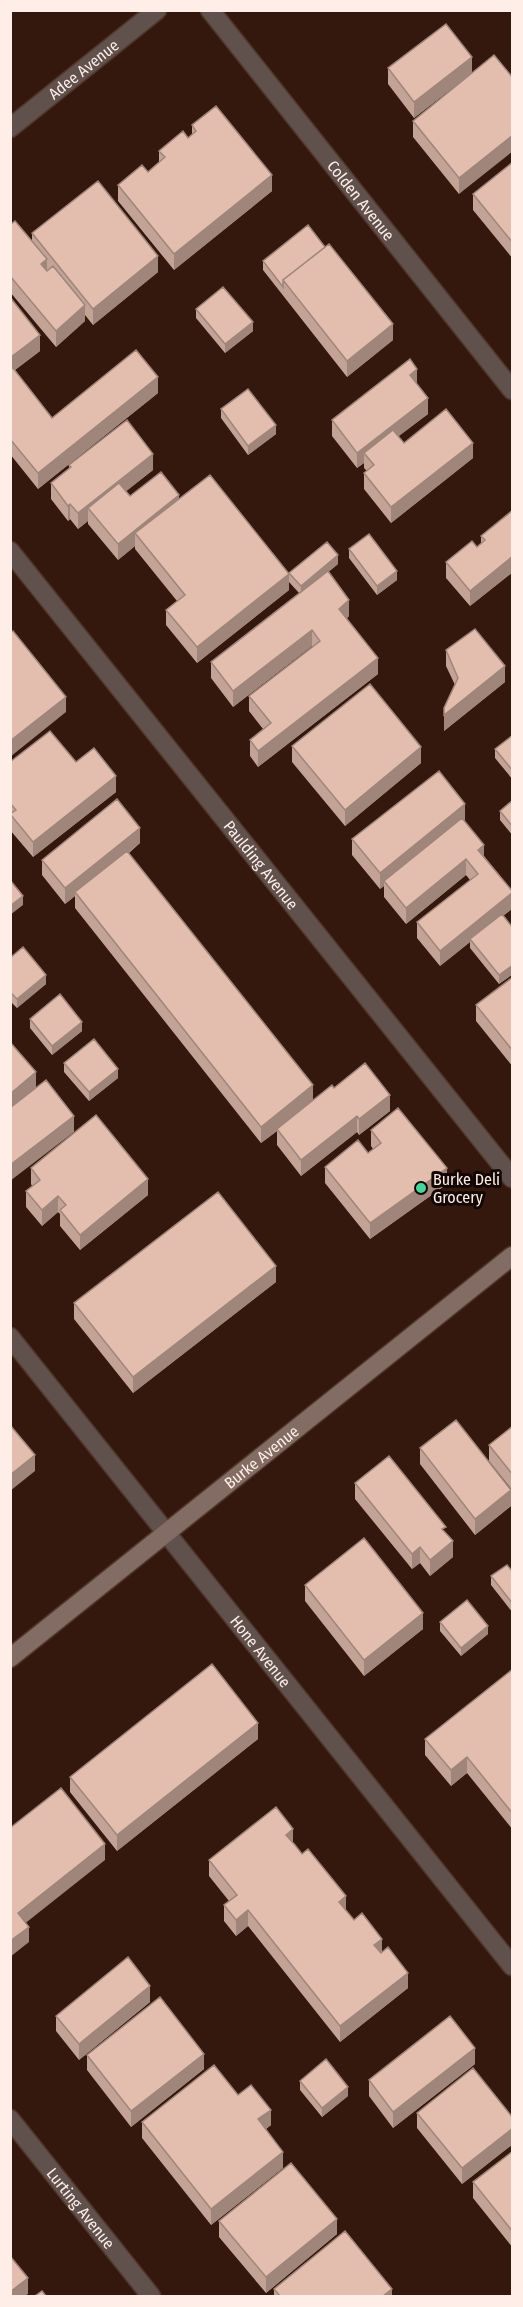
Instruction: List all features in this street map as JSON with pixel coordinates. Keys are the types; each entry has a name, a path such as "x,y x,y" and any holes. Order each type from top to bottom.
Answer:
{"main road":[{"name":"Burke Avenue","path":"10,1658 513,1256"}],"street":[{"name":"Adee Avenue","path":"10,128 157,10"},
{"name":"Colden Avenue","path":"210,10 513,390"},
{"name":"Paulding Avenue","path":"10,551 513,1178"},
{"name":"Hone Avenue","path":"10,1337 513,1966"},
{"name":"Lurting Avenue","path":"10,2119 151,2296"}],"building":[{"path":"446,24 472,57 414,102 388,68"},
{"path":"494,55 513,78 513,135 459,178 413,121"},
{"path":"216,106 272,175 174,254 118,185 142,165 148,172 165,157 159,151 183,131 188,138 196,131 192,125"},
{"path":"513,162 513,243 473,194"},
{"path":"98,181 158,256 93,309 32,233"},
{"path":"15,221 47,259 41,264 47,271 53,266 85,305 56,331 10,276 10,225"},
{"path":"308,225 325,247 283,280 283,287 263,261"},
{"path":"329,244 393,324 347,361 283,280"},
{"path":"223,287 253,322 225,344 196,309"},
{"path":"10,297 40,335 11,357 10,356"},
{"path":"136,350 158,377 38,473 10,439 10,370 13,368 52,418"},
{"path":"410,359 417,369 410,375 428,398 357,453 332,420"},
{"path":"248,389 276,425 248,446 221,409"},
{"path":"446,409 473,443 391,507 364,473 374,465 364,453 393,430 404,443"},
{"path":"127,420 153,454 78,513 70,504 68,506 51,483 71,467 69,465"},
{"path":"161,472 179,495 118,544 88,508 119,483 130,496"},
{"path":"210,475 289,574 197,647 166,610 185,595 135,533"},
{"path":"513,510 513,556 470,591 446,562 472,541 477,547 485,540 481,536"},
{"path":"369,534 397,571 377,586 349,549"},
{"path":"327,542 338,555 301,586 289,573"},
{"path":"328,571 349,600 339,609 378,658 258,751 250,740 271,723 249,696 320,641 312,630 233,691 211,662"},
{"path":"475,629 505,666 444,715 444,708 458,678 446,650"},
{"path":"13,631 66,697 10,741 10,633"},
{"path":"370,684 421,747 345,810 292,746"},
{"path":"50,731 76,762 94,748 116,776 33,842 10,814 16,810 10,803 10,762"},
{"path":"513,735 513,771 495,749"},
{"path":"439,771 465,804 380,873 352,839"},
{"path":"117,799 140,828 65,888 42,860"},
{"path":"513,800 513,827 500,811"},
{"path":"462,818 484,845 478,850 513,892 440,951 417,922 478,874 466,859 406,908 384,881"},
{"path":"127,851 313,1085 261,1127 75,892"},
{"path":"10,880 23,896 10,906"},
{"path":"502,914 513,928 513,965 499,975 470,939"},
{"path":"23,947 46,975 17,999 10,992 10,958"},
{"path":"513,977 513,1051 476,1005"},
{"path":"60,994 82,1022 52,1046 30,1019"},
{"path":"94,1039 118,1069 89,1092 64,1063"},
{"path":"10,1042 36,1072 10,1094"},
{"path":"365,1063 390,1095 359,1119 357,1116 301,1160 277,1129 332,1085 334,1088"},
{"path":"46,1080 74,1116 10,1165 10,1108"},
{"path":"398,1108 447,1168 370,1223 325,1167 358,1140 368,1153 381,1143 371,1130"},
{"path":"96,1115 148,1179 80,1235 60,1210 66,1205 58,1196 42,1210 26,1191 40,1180 31,1168"},
{"path":"218,1192 276,1266 133,1377 74,1303"},
{"path":"456,1420 511,1490 475,1519 420,1448"},
{"path":"10,1425 35,1455 10,1475"},
{"path":"513,1426 513,1475 489,1445"},
{"path":"389,1456 446,1527 442,1529 453,1541 430,1560 420,1547 412,1554 355,1483"},
{"path":"364,1538 423,1613 364,1660 305,1585"},
{"path":"507,1565 513,1572 513,1604 491,1576"},
{"path":"467,1600 488,1626 461,1648 440,1622"},
{"path":"212,1664 258,1723 117,1835 70,1777"},
{"path":"513,1669 513,1814 467,1757 451,1770 425,1739"},
{"path":"61,1788 105,1844 18,1913 29,1927 10,1941 10,1828"},
{"path":"276,1807 293,1829 286,1835 302,1854 308,1849 346,1896 339,1902 354,1920 362,1913 382,1939 374,1945 381,1953 388,1947 408,1973 340,2026 248,1910 236,1920 224,1905 237,1895 209,1860"},
{"path":"128,1957 150,1986 79,2044 56,2016"},
{"path":"160,1997 204,2054 131,2111 87,2055"},
{"path":"450,2016 475,2048 393,2112 369,2080"},
{"path":"326,2059 348,2087 322,2108 300,2081"},
{"path":"214,2065 238,2095 251,2085 271,2110 258,2119 283,2152 211,2209 142,2122"},
{"path":"473,2068 513,2118 513,2128 462,2168 417,2113"},
{"path":"513,2151 513,2232 473,2182"},
{"path":"291,2163 337,2219 266,2277 219,2221"},
{"path":"345,2231 392,2289 383,2296 280,2296 274,2289"},
{"path":"10,2256 28,2278 10,2292"},
{"path":"42,2291 46,2296 35,2296"}],"place":[{"name":"Burke Deli Grocery","path":"421,1188"}]}
